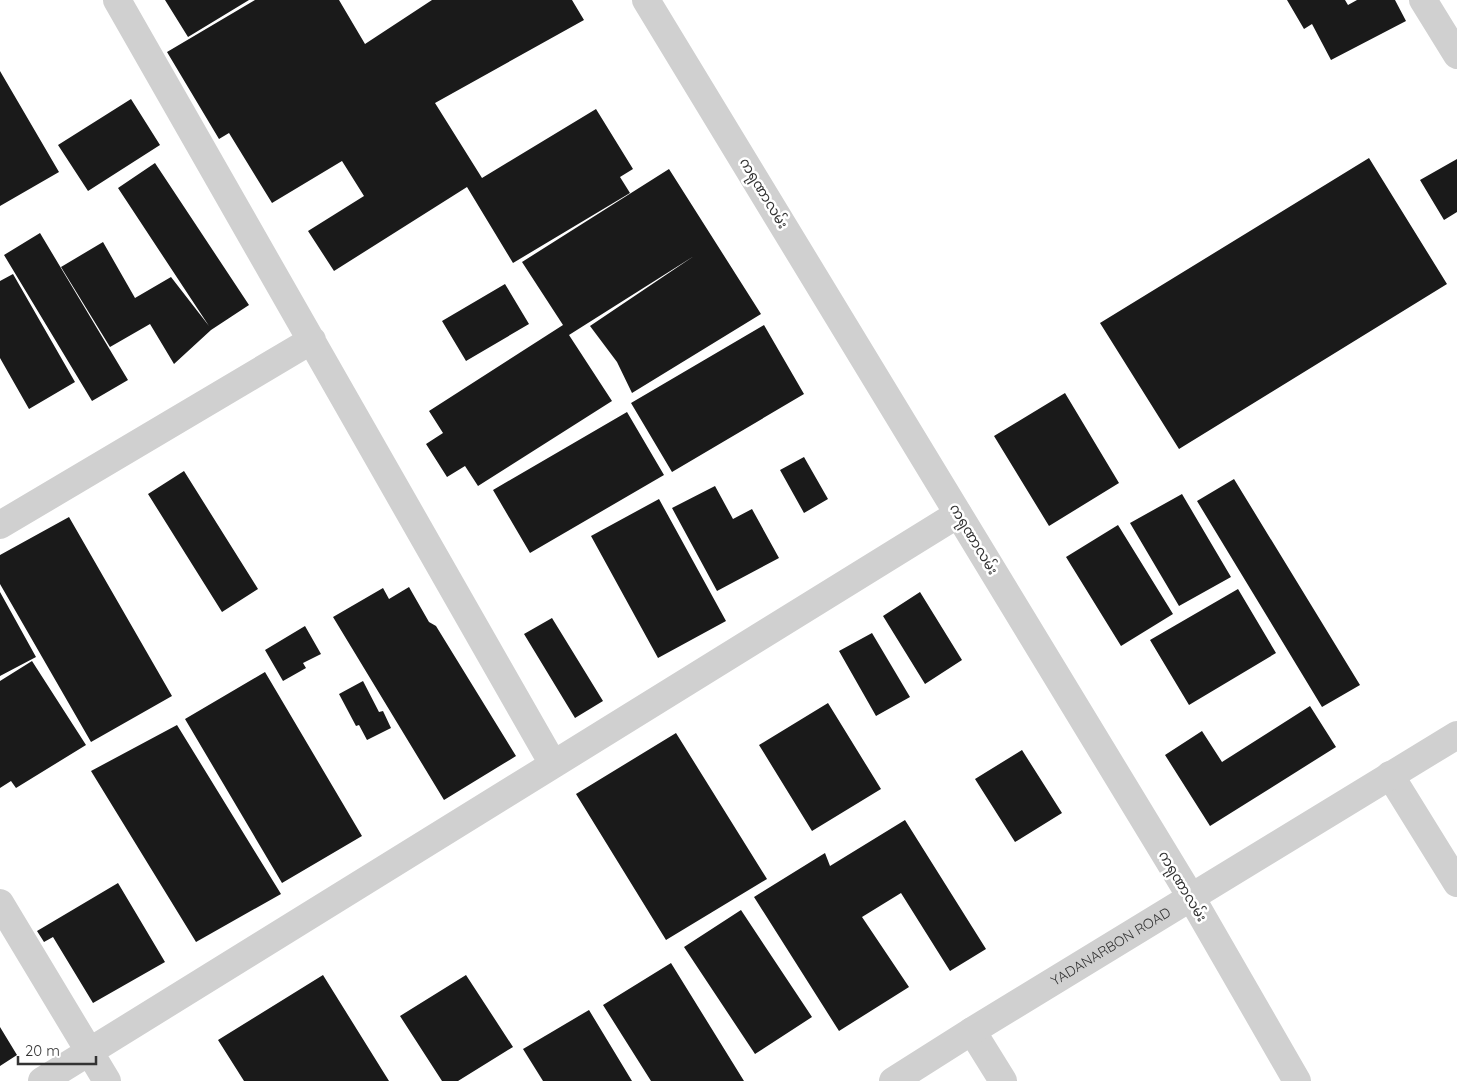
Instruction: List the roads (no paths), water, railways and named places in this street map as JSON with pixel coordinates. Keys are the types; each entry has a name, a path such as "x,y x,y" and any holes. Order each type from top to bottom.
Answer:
{"street":[{"path":"117,0 554,764"},
{"name":"ကရုဏာလမ်း","path":"646,0 1191,898 1297,1081"},
{"path":"1423,0 1457,55"},
{"path":"0,524 312,340"},
{"path":"42,1081 958,514"},
{"name":"YADANARBON ROAD","path":"893,1081 1457,734"},
{"path":"1390,776 1457,884"},
{"path":"0,903 107,1081"},
{"path":"972,1031 1003,1081"}]}
